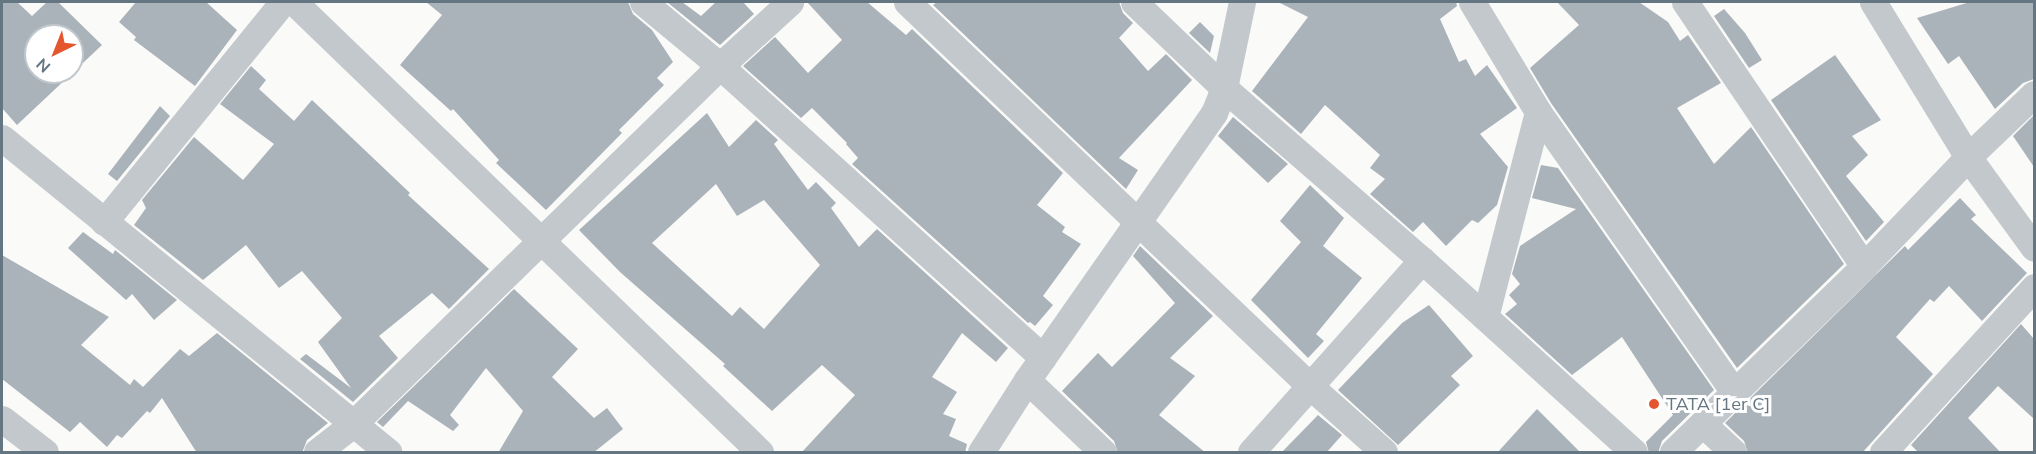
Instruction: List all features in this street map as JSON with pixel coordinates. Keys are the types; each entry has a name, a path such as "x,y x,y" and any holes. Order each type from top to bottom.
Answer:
{"street":[{"path":"104,222 283,2"},
{"path":"294,2 760,453"},
{"path":"643,2 720,66 1043,358"},
{"path":"317,453 353,424 720,66 790,2"},
{"path":"907,2 1310,386 1384,453"},
{"path":"1134,2 1224,88 1422,260 1634,453"},
{"path":"981,453 1027,380 1140,222 1214,113 1224,88 1242,2"},
{"path":"1472,2 1538,112 1735,393"},
{"path":"1685,2 1864,266"},
{"path":"1873,2 1968,157 2034,248"},
{"path":"1673,453 1864,266 1968,157 2034,94"},
{"path":"1485,317 1538,112"},
{"path":"2,138 388,453"},
{"path":"1251,453 1422,260"},
{"path":"1883,453 2034,287"},
{"path":"1027,380 1103,453"},
{"path":"2,419 45,453"},
{"path":"1703,424 1733,453"}],"building":[{"path":"2,2 17,2 32,16 47,2 58,2 81,24 24,24 24,84 61,84 17,125 2,108"},
{"path":"136,2 206,2 237,30 195,86 134,40 136,37 119,22"},
{"path":"426,2 628,2 633,14 652,30 673,62 657,78 664,85 619,130 622,133 546,210 496,163 499,160 453,109 451,111 400,65 442,15"},
{"path":"667,2 682,2 701,16 716,2 743,2 754,14 720,45"},
{"path":"807,2 867,2 906,35 912,29 1063,173 1037,205 1065,227 1062,232 1081,244 1043,296 1053,305 1035,326 1028,323 852,164 858,158 847,143 812,108 801,118 743,66 775,37 808,73 842,40"},
{"path":"937,2 1119,2 1123,13 1133,23 1119,38 1148,71 1166,54 1192,80 1119,158 1138,170 1126,189 933,5"},
{"path":"1278,2 1456,2 1457,6 1440,19 1459,62 1466,59 1475,76 1487,65 1517,108 1480,134 1508,167 1497,205 1478,223 1472,220 1446,246 1423,222 1413,232 1370,194 1385,179 1370,168 1380,155 1325,105 1301,134 1252,91 1308,17"},
{"path":"1557,2 1639,2 1668,22 1680,41 1688,35 1721,83 1677,108 1714,164 1751,127 1844,264 1737,368 1551,103 1530,68 1579,25"},
{"path":"1970,2 2034,2 2034,79 2023,83 1995,109 1959,56 1948,64 1917,18"},
{"path":"1724,9 1745,33 1762,60 1749,68 1714,16"},
{"path":"1200,22 1214,36 1210,53 1189,33"},
{"path":"84,27 102,45 84,62"},
{"path":"1835,55 1881,120 1852,136 1868,155 1846,176 1884,222 1866,241 1771,100"},
{"path":"251,66 266,80 259,89 294,121 312,100 410,193 408,195 489,269 449,309 432,293 379,336 398,358 353,402 300,359 306,354 351,388 318,342 342,318 302,271 279,288 246,245 203,280 134,225 146,208 142,200 194,137 243,180 274,144 220,104"},
{"path":"160,106 170,116 117,181 108,174"},
{"path":"707,113 729,147 756,120 778,140 774,144 808,190 816,182 836,203 831,208 859,247 877,229 1008,348 996,362 962,333 932,377 957,392 943,414 956,419 949,436 967,444 965,453 801,453 855,395 822,365 772,411 723,366 725,364 620,272 579,230","holes":["716,184 737,216 764,200 820,265 764,329 740,307 732,316 652,243"]},
{"path":"2034,115 2034,167 2013,136"},
{"path":"1233,117 1288,164 1268,183 1218,136"},
{"path":"1541,165 1558,168 1714,390 1662,441 1658,453 1649,453 1646,442 1673,415 1622,337 1572,375 1505,314 1517,304 1509,295 1520,284 1512,274 1520,246 1576,209 1532,198"},
{"path":"1310,185 1344,218 1323,246 1362,278 1316,334 1324,341 1308,358 1251,300 1301,242 1280,221"},
{"path":"1960,198 1976,215 1971,219 2027,273 1982,321 1949,286 1934,302 1930,299 1896,337 1933,374 1862,453 1748,453 1744,441 1725,423 1905,246 1908,250"},
{"path":"83,232 113,254 115,250 177,300 154,320 132,294 126,300 68,248"},
{"path":"1140,246 1213,316 1170,358 1195,376 1159,415 1206,453 1118,453 1114,441 1062,391 1098,353 1112,367 1175,303 1133,256"},
{"path":"2,255 109,317 81,345 130,385 134,379 143,387 180,349 189,356 217,333 328,423 307,440 302,453 197,453 162,398 150,413 147,411 122,438 117,435 107,447 80,422 70,432 2,379"},
{"path":"514,289 578,349 552,377 594,418 607,408 623,429 593,453 498,453 523,411 486,368 450,415 459,425 453,431 408,401 383,427 377,422"},
{"path":"1429,305 1473,356 1451,376 1460,385 1398,445 1338,390 1402,323"},
{"path":"2021,324 2034,339 2034,419 1998,386 1968,418 2001,453 1919,453 1911,445"},
{"path":"1537,409 1581,453 1497,453"},
{"path":"1318,415 1342,435 1326,453 1281,453"}],"place":[{"name":"TATA [1er C]","path":"1654,404"}]}
